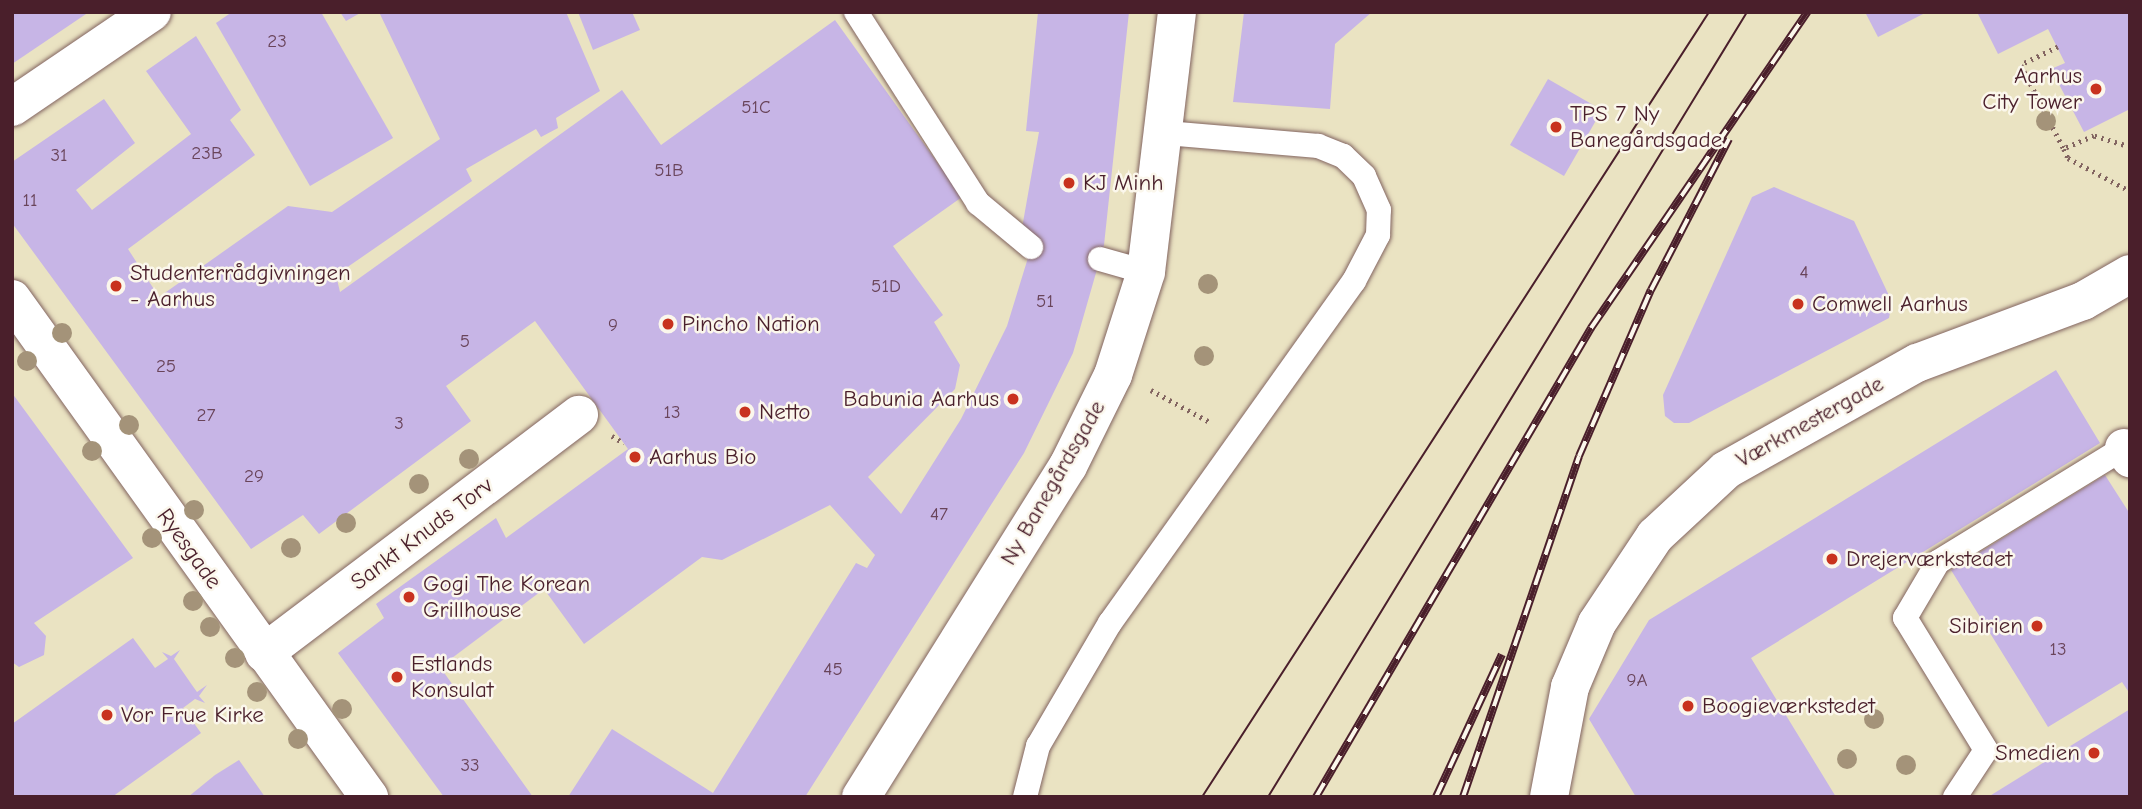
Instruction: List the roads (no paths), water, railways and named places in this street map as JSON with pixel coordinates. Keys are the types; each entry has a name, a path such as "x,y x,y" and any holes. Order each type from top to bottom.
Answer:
{"street":[{"path":"12,107 152,12"},
{"name":"Ny Banegårdsgade","path":"861,797 1086,433 1113,376 1146,272 1167,133 1177,12"},
{"name":"Værkmestergade","path":"1549,797 1566,700 1597,623 1655,536 1726,470 1917,363 2082,301 2130,274"},
{"name":"Ryesgade","path":"12,299 369,797"},
{"name":"Sankt Knuds Torv","path":"264,653 579,415"}],"lane":[{"path":"856,12 978,203 1031,247"},
{"path":"1024,797 1038,747 1110,623 1354,281 1378,235 1379,210 1364,176 1343,156 1318,146 1167,133"},
{"path":"1100,259 1146,272"},
{"path":"1955,797 1986,750 1905,618 1938,562 2127,453"}],"tram line":[{"path":"1202,797 1709,12"},
{"path":"1268,797 1747,12"}],"railway":[{"path":"1316,797 1591,328 1807,12"},
{"path":"1463,797 1579,456 1651,290 1729,139"},
{"path":"1436,797 1502,654"}],"place":[{"name":"Aarhus City Tower","path":"2096,89"},
{"name":"TPS 7 Ny Banegårdsgade","path":"1556,127"},
{"name":"KJ Minh","path":"1069,183"},
{"name":"Studenterrådgivningen - Aarhus","path":"116,286"},
{"name":"Comwell Aarhus","path":"1798,304"},
{"name":"Pincho Nation","path":"668,324"},
{"name":"Babunia Aarhus","path":"1013,399"},
{"name":"Netto","path":"745,412"},
{"name":"Aarhus Bio","path":"635,457"},
{"name":"Drejerværkstedet","path":"1832,559"},
{"name":"Gogi The Korean Grillhouse","path":"409,597"},
{"name":"Sibirien","path":"2037,626"},
{"name":"Estlands Konsulat","path":"397,677"},
{"name":"Boogieværkstedet","path":"1688,706"},
{"name":"Vor Frue Kirke","path":"107,715"},
{"name":"Smedien","path":"2094,753"}]}
